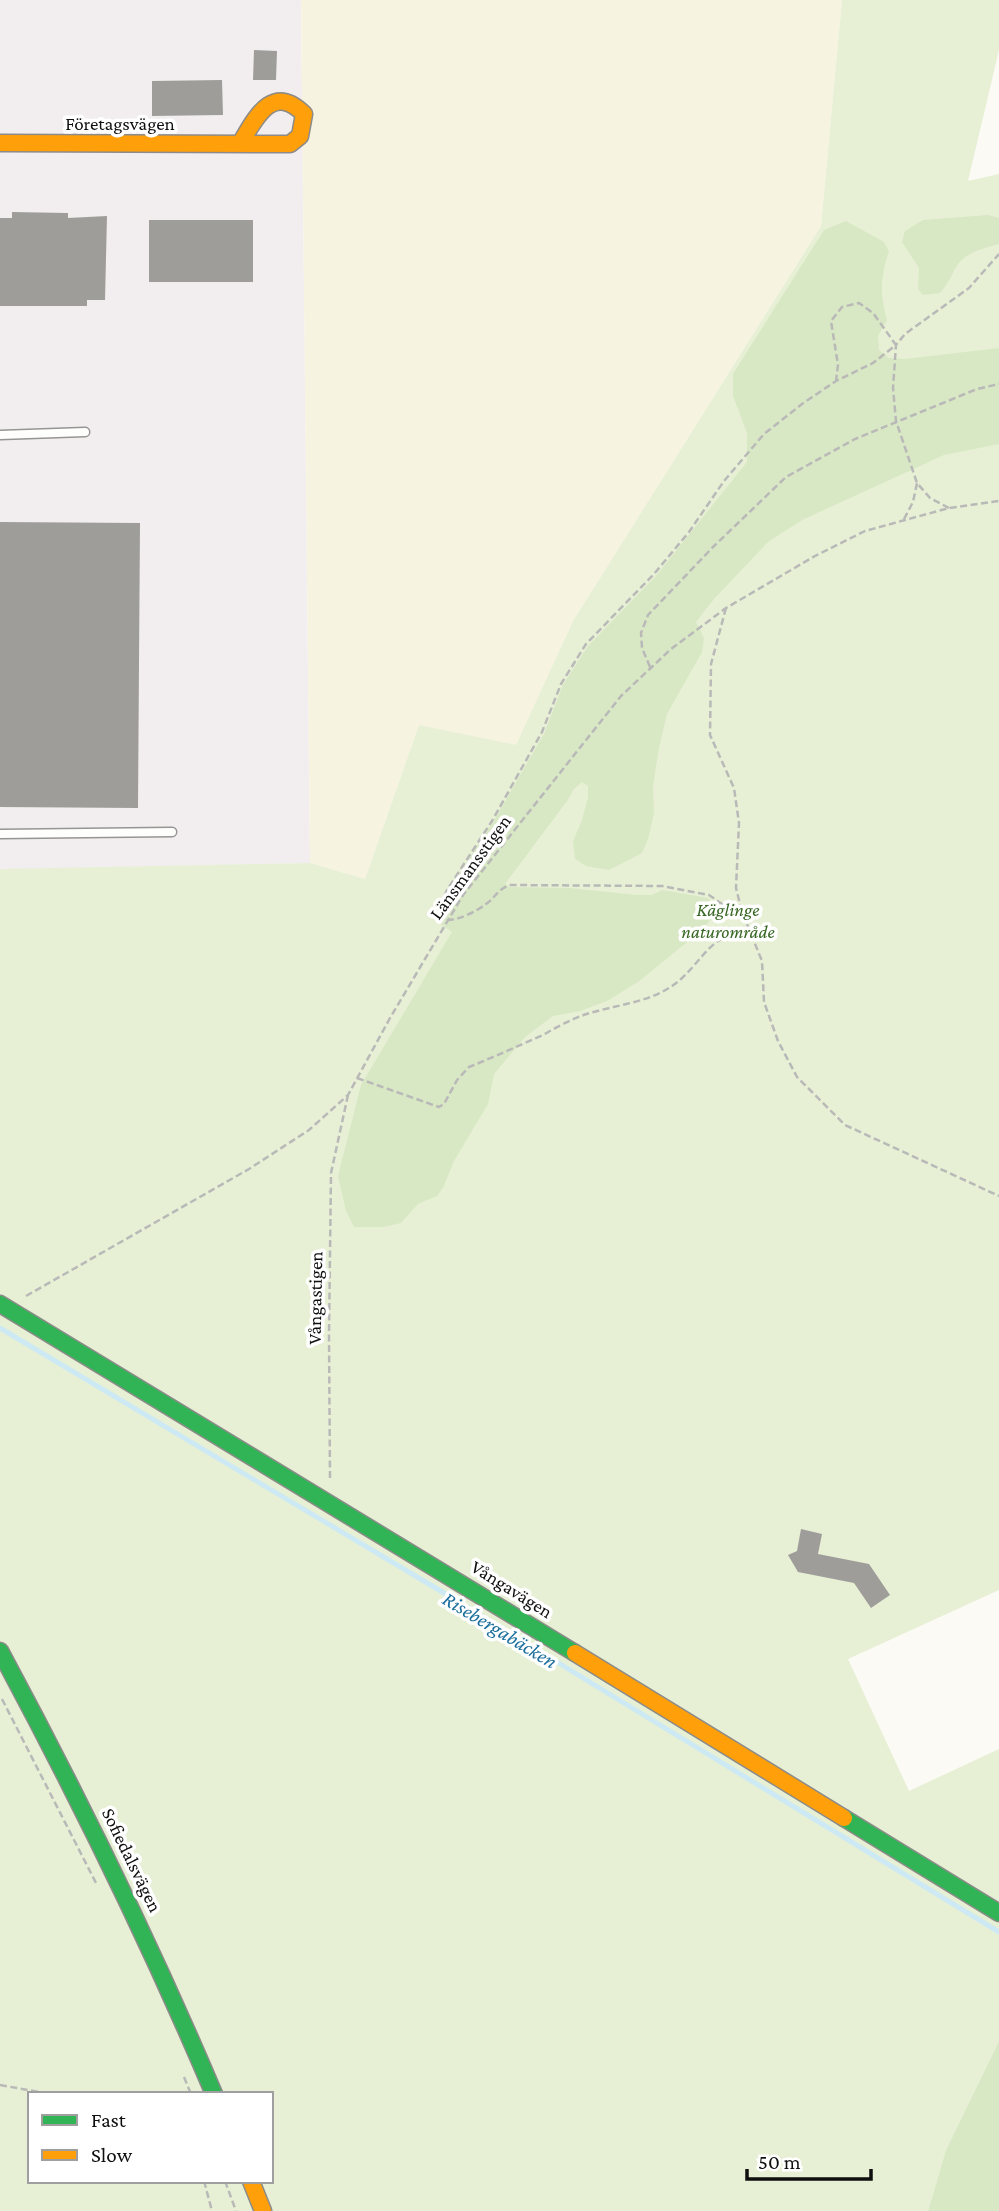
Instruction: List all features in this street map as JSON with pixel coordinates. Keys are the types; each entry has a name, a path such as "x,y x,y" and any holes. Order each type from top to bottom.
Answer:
{"street":[{"name":"Företagsvägen","path":"0,143 240,144"},
{"name":"Vångavägen","path":"3,1306 331,1503 999,1913"},
{"name":"Sofiedalsvägen","path":"0,1651 111,1862 213,2092"},
{"path":"252,2183 263,2211"}],"lane":[{"path":"0,435 85,432"},
{"path":"0,834 172,832"}],"path":[{"path":"742,912 730,909 709,895 662,886 509,885 498,890 486,904 456,920 448,920 443,914 442,902 542,732 561,684 586,644 654,574 689,532 724,481 764,434 802,404 873,363 896,345 905,334 969,288 999,254"},
{"path":"836,382 838,365 831,321 842,307 859,303 873,313 896,345 893,388 896,421 917,483 930,498 949,508"},
{"path":"651,668 642,648 641,633 648,615 713,547 786,477 855,439 896,421 977,389 999,384"},
{"path":"904,519 913,502 917,483"},
{"name":"Länsmansstigen","path":"3,1306 249,1169 309,1129 348,1095 463,895 621,696 671,649 726,608 815,556 865,531 949,508 999,501"},
{"path":"726,608 711,664 710,735 734,788 738,823 736,888 742,912 762,961 764,1002 778,1041 797,1077 845,1125 999,1196"},
{"path":"357,1078 439,1107 444,1104 457,1080 469,1067 581,1016 650,997 682,979 712,945 728,933 752,934"},
{"name":"Vångastigen","path":"331,1503 328,1443 331,1172 348,1095"},
{"path":"0,1696 100,1891"},
{"path":"181,2070 190,2092"},
{"path":"0,2085 39,2092"},
{"path":"205,2183 212,2211"},
{"path":"226,2183 236,2211"}],"shaded area":[{"path":"0,0 301,0 310,863 0,870"},
{"path":"301,0 842,0 821,226 573,621 516,746 419,725 365,879 310,863"}],"green space":[{"name":"Käglinge naturområde","path":"842,0 999,0 999,50 968,181 999,174 999,1590 848,1659 909,1791 999,1749 999,2041 946,2150 928,2211 0,2211 0,869 310,863 365,879 419,725 516,745 573,621 821,226"},
{"path":"988,215 999,218 999,244 966,256 940,293 923,295 918,289 919,268 902,242 905,231 923,220"},
{"path":"846,221 884,242 889,252 882,286 887,320 878,336 879,350 889,358 905,359 999,348 999,444 944,455 802,520 768,542 714,599 696,622 704,638 702,652 667,714 653,786 654,813 642,853 609,870 586,866 575,859 573,841 588,798 588,786 582,782 574,789 505,884 509,887 570,888 636,895 652,895 662,890 708,898 716,907 714,915 702,930 638,982 607,1001 580,1011 553,1016 525,1037 494,1074 488,1104 454,1161 437,1196 418,1204 401,1223 384,1227 354,1227 346,1211 338,1176 361,1085 452,932 434,919 433,914 493,822 544,734 563,685 588,646 656,576 747,462 747,433 733,396 733,374 824,230"},
{"path":"999,2041 999,2211 928,2211 946,2150"}],"building":[{"path":"254,50 277,51 276,80 253,80"},
{"path":"222,80 223,115 152,116 152,81"},
{"path":"12,212 68,213 68,218 107,216 105,300 87,300 87,306 0,306 0,218 12,218"},
{"path":"149,220 253,220 253,282 149,282"},
{"path":"0,522 140,523 138,808 0,807"},
{"path":"801,1529 822,1534 818,1554 869,1564 890,1595 871,1608 854,1583 798,1572 788,1555 797,1551"}],"waterway":[{"name":"Risebergabäcken","path":"0,1328 444,1593 999,1932"}],"traffic: fast":[{"path":"0,1304 575,1653"},
{"path":"0,1651 112,1870 165,1981 213,2092"},
{"path":"844,1818 999,1913"}],"traffic: slow":[{"path":"0,143 290,144 300,136 304,114 293,105 274,103 258,115 252,124 246,134 240,144"},
{"path":"575,1653 844,1818"},
{"path":"252,2183 263,2211"}]}
